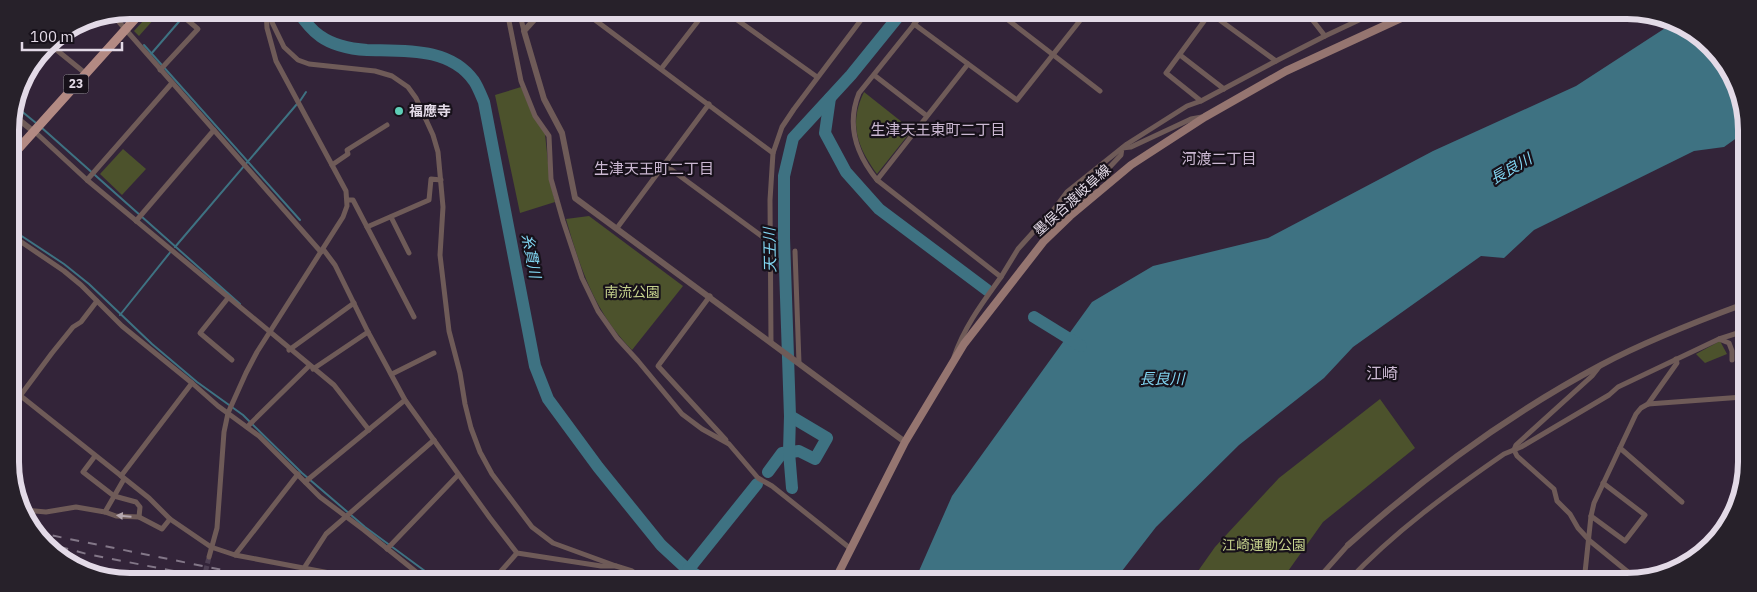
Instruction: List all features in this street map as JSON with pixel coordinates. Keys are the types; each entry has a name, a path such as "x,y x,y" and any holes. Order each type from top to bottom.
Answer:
{"main road":[{"name":"23","path":"123,28 130,19"},
{"name":"23","path":"19,140 132,19"},
{"name":"墨俣合渡岐阜線","path":"839,573 905,442 951,364 964,344 1044,241 1070,216 1131,165 1205,117 1286,72 1401,19"},
{"name":"23","path":"19,146 31,129"}],"street":[{"path":"160,70 198,29 187,19"},
{"path":"209,557 217,528 224,432 228,413 246,373 348,206 346,191 276,60 267,28 266,19"},
{"path":"270,19 284,48 298,60 309,64 375,71 392,76 408,87 423,110 434,135 438,152 442,207 440,255 449,331 471,428 480,452 492,474 532,527 553,543 635,573"},
{"path":"510,19 521,81 535,116 549,136 551,179 587,290 617,338 682,414 702,429 729,444"},
{"path":"520,19 544,99 562,133 575,198 905,442"},
{"path":"524,31 535,19"},
{"path":"594,19 773,153"},
{"path":"662,69 700,19"},
{"path":"736,19 817,78"},
{"path":"773,344 770,200 773,153 782,127 861,19"},
{"path":"918,19 859,93 855,103 852,126 856,146 866,166 877,180 1001,276"},
{"path":"1009,19 1052,55 1100,91"},
{"path":"914,24 1017,100 1081,19"},
{"path":"1201,101 1166,73 1206,19"},
{"path":"1218,19 1276,60"},
{"path":"1312,19 1325,36"},
{"path":"951,364 962,336 1018,248 1055,208 1067,192 1122,148 1187,106 1201,101 1276,60 1361,19"},
{"path":"117,20 335,265 368,332 406,400 516,553 602,566 616,566"},
{"path":"54,48 83,72"},
{"path":"1180,55 1224,89"},
{"path":"877,180 968,64"},
{"path":"874,74 927,116"},
{"path":"88,180 172,83"},
{"path":"617,228 709,104"},
{"path":"1122,148 1131,147 1190,120 1205,117"},
{"path":"19,120 289,350 334,385 369,430"},
{"path":"332,165 348,154 347,150 387,125"},
{"path":"136,221 214,130"},
{"path":"1070,216 1077,202 1121,155 1122,148"},
{"path":"665,165 770,243"},
{"path":"367,227 429,200 431,179 441,180"},
{"path":"348,200 354,200 414,318"},
{"path":"391,217 409,254"},
{"path":"19,241 64,271 130,332 265,442 320,497 417,573"},
{"path":"794,251 796,361"},
{"path":"710,296 658,366 758,478 772,486 850,549"},
{"path":"228,298 200,333 232,360"},
{"path":"97,300 81,322 73,327 52,353 20,396 149,498 170,519 211,547 235,555 332,573"},
{"path":"289,350 354,302"},
{"path":"1323,573 1348,545 1428,477 1471,446 1542,400 1600,366 1644,344 1738,307"},
{"path":"247,427 311,368 368,332"},
{"path":"1356,573 1386,544 1415,520 1504,454 1609,395 1618,387 1719,339 1738,333"},
{"path":"1719,339 1729,343 1732,351 1732,360"},
{"path":"392,374 434,353"},
{"path":"1585,573 1591,516 1603,483 1636,414 1648,404 1677,364 1676,359"},
{"path":"1514,450 1516,445 1592,376 1600,366"},
{"path":"105,512 122,477 192,383"},
{"path":"1648,404 1738,397"},
{"path":"305,482 406,400"},
{"path":"304,568 326,534 434,440"},
{"path":"1620,448 1682,502"},
{"path":"1514,450 1517,456 1554,490 1557,501 1570,514 1578,528 1590,541 1630,573"},
{"path":"95,456 83,472 114,496 136,502 140,507 139,517"},
{"path":"235,555 298,474"},
{"path":"387,549 458,474"},
{"path":"1591,516 1625,541 1645,515 1603,483"},
{"path":"30,511 46,512 76,507 116,516 139,517 162,529 170,519"},
{"path":"499,573 516,553"}],"green space":[{"path":"145,19 154,19 139,36 134,31"},
{"path":"521,87 533,116 545,134 550,181 555,202 520,213 495,95"},
{"path":"864,92 912,130 877,174 865,155 857,135 857,115"},
{"path":"123,149 146,169 122,195 100,174"},
{"name":"南流公園","path":"589,216 683,286 632,350 608,321 590,289 577,255 566,219"},
{"path":"1720,341 1727,354 1705,363 1696,354"},
{"name":"江崎運動公園","path":"1380,399 1415,448 1323,522 1287,573 1197,573 1215,547 1279,478"}],"water":[{"name":"長良川","path":"1668,26 1670,27 1689,37 1700,46 1720,68 1727,81 1736,108 1738,137 1724,147 1694,151 1534,230 1504,258 1481,256 1353,347 1324,378 1239,445 1156,527 1120,573 918,573 952,496 1092,302 1153,266 1268,238 1433,151 1576,86"}],"waterway":[{"path":"151,54 181,19"},
{"name":"糸貫川","path":"304,19 313,31 331,42 355,49 426,53 452,62 464,70 474,81 484,102 535,366 548,399 598,467 661,545 693,573"},
{"name":"天王川","path":"792,488 789,452 790,416 784,238 784,176 793,138 851,75 896,19"},
{"path":"144,45 300,220"},
{"path":"300,101 306,92"},
{"name":"天王川","path":"830,98 825,133 846,172 879,209 987,290"},
{"path":"175,247 297,104"},
{"path":"21,110 36,123"},
{"path":"42,128 240,304"},
{"path":"19,234 64,264 89,284 152,344 197,382 243,415 302,473 365,527 428,573"},
{"path":"120,315 172,250"},
{"name":"天王川","path":"1034,317 1081,346"},
{"name":"天王川","path":"768,472 782,453 799,451 815,459 827,438 790,416"},
{"path":"688,570 757,484"}],"tunnel":[{"path":"205,573 209,557"}],"railway":[{"path":"45,534 237,573"},
{"path":"57,546 87,554 184,573"}],"place":[{"name":"福應寺","path":"399,111"}],"district":[{"name":"生津天王東町二丁目","path":"938,130"},
{"name":"河渡二丁目","path":"1219,159"},
{"name":"生津天王町二丁目","path":"654,169"},
{"name":"江崎","path":"1382,373"}]}
